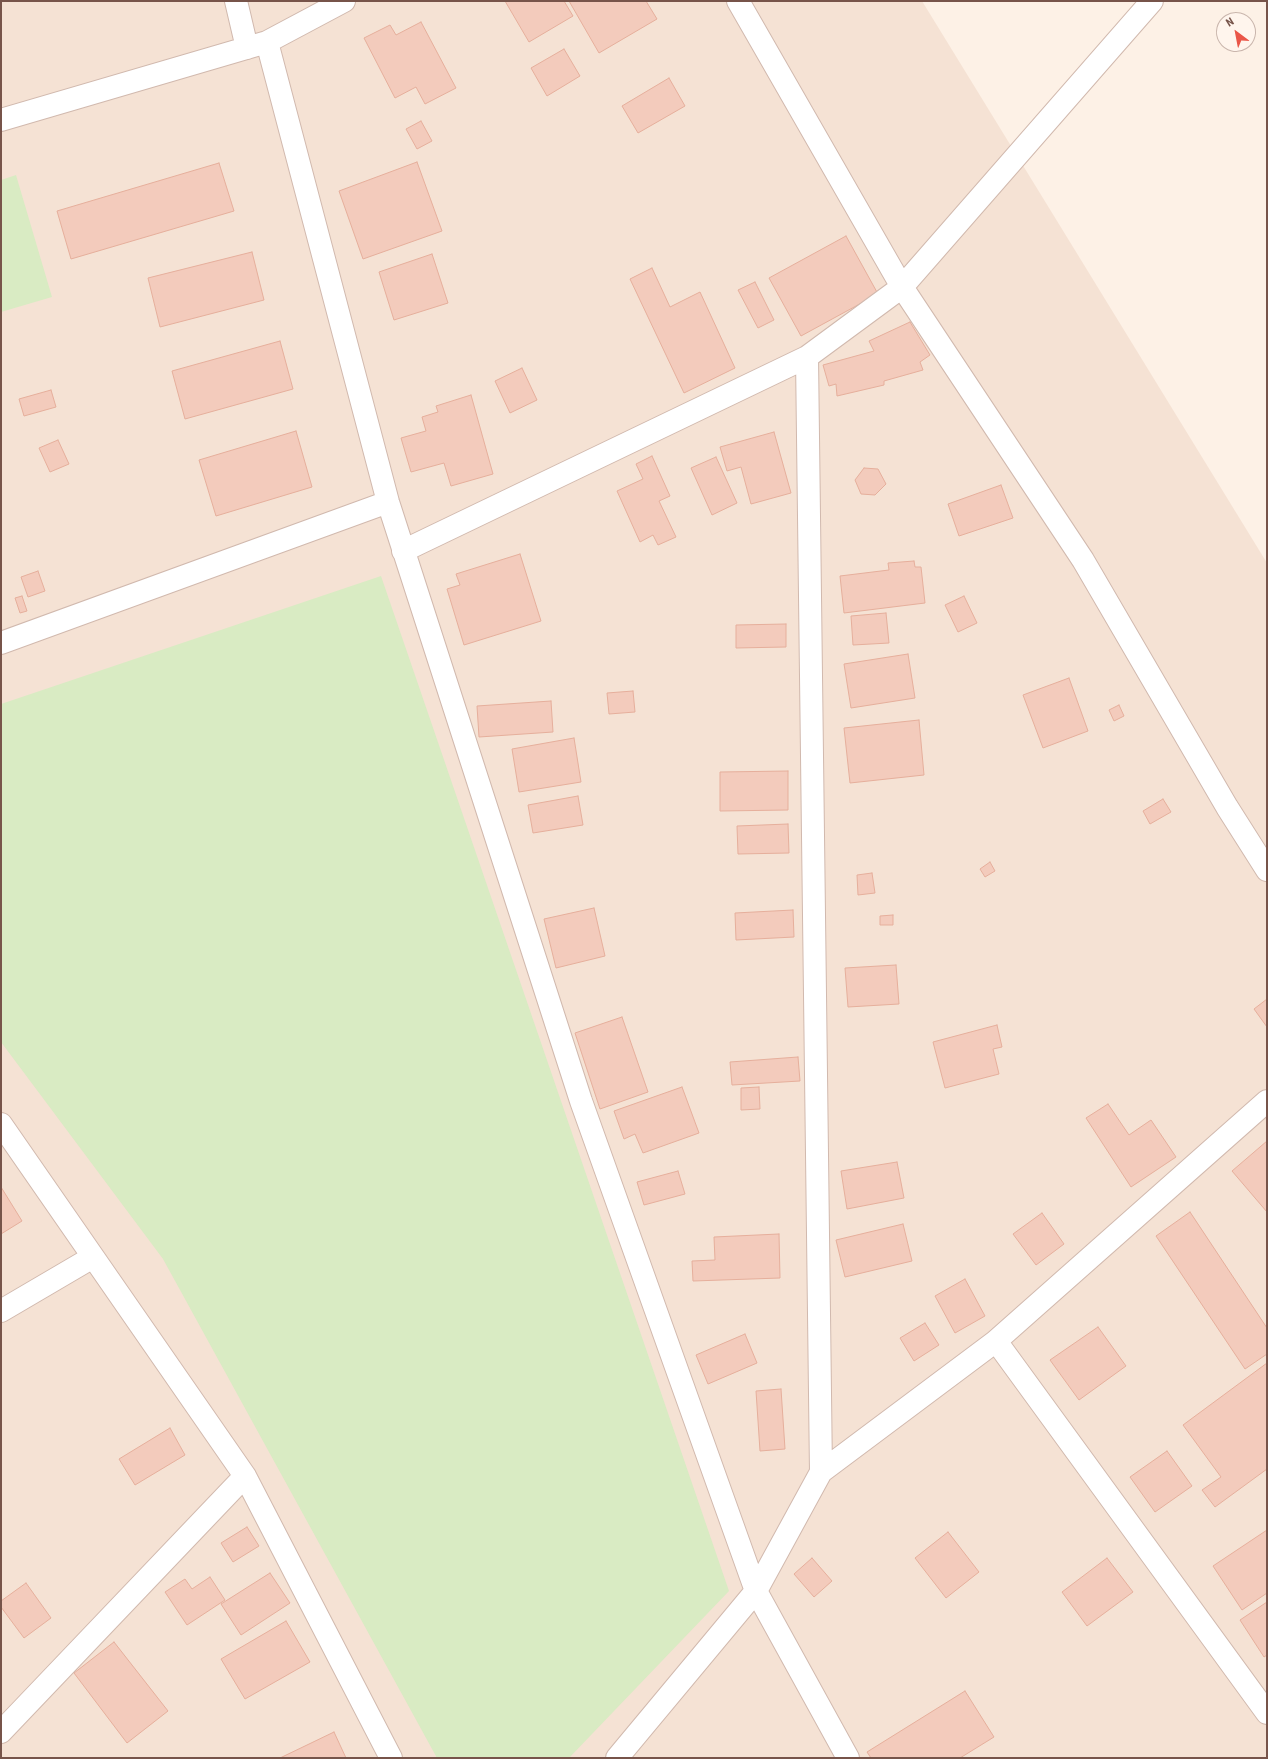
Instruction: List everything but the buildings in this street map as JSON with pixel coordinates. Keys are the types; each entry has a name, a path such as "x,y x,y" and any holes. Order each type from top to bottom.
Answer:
{"street":[{"path":"236,1 257,45 403,551 581,1101 756,1591 848,1758"},
{"path":"1,120 257,45 344,1"},
{"path":"738,1 902,287 1083,560 1227,807 1267,870"},
{"path":"403,551 807,357 902,287 1152,1"},
{"path":"807,357 821,1472"},
{"path":"1,643 388,502"},
{"path":"617,1758 756,1591 821,1472 996,1341 1267,1101"},
{"path":"1,1124 245,1476 391,1758"},
{"path":"1,1311 93,1257"},
{"path":"996,1341 1267,1713"},
{"path":"1,1732 245,1476"}],"shaded area":[{"path":"1,1 922,1 1267,563 1267,1758 1,1758"}],"green space":[{"path":"16,175 52,297 1,312 1,180"},
{"path":"381,576 729,1591 569,1758 437,1758 163,1259 1,1042 1,704"}]}
